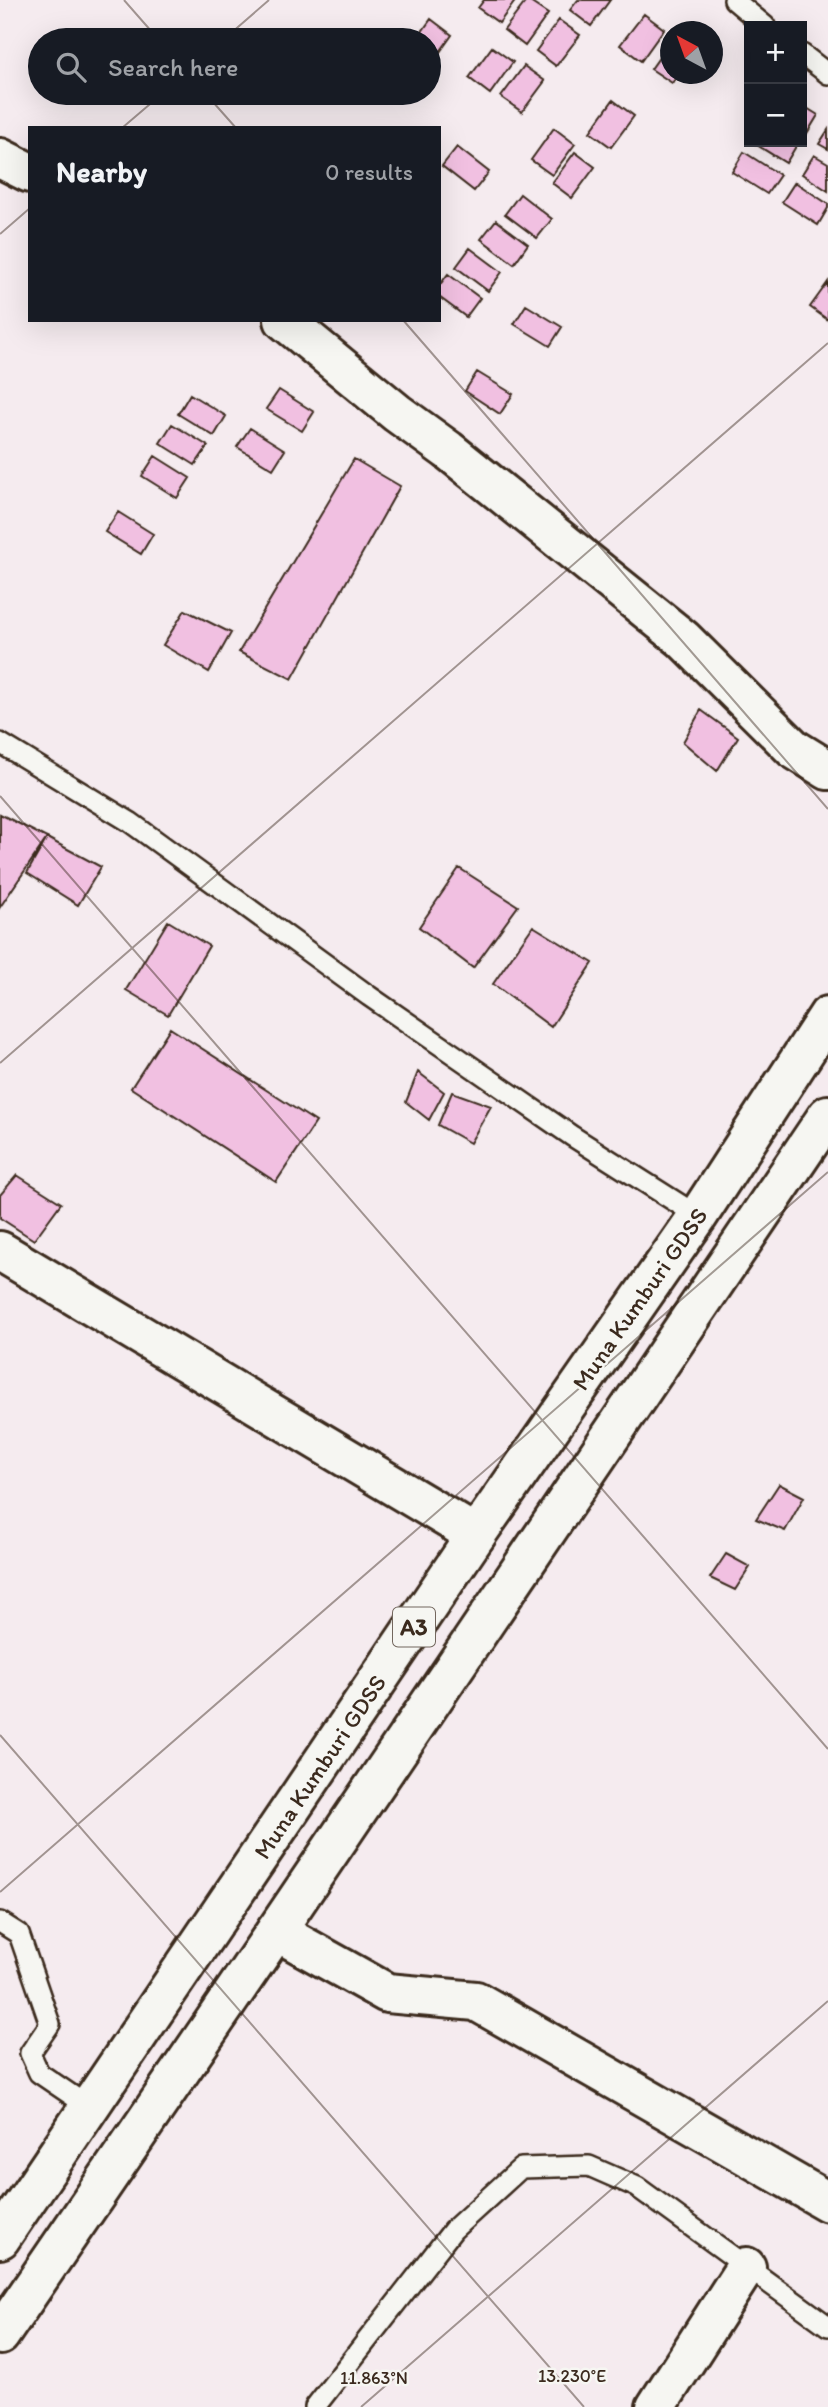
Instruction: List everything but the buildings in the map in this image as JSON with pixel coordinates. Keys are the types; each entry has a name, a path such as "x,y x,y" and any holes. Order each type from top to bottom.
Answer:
{"main road":[{"path":"0,158 28,172"},
{"path":"286,322 397,414 448,450 683,639 794,749 828,770"},
{"name":"Muna Kumburi GDSS","path":"0,2239 476,1535 698,1216 828,1016"},
{"name":"Muna Kumburi GDSS","path":"0,2335 828,1115"},
{"path":"0,1251 476,1535"},
{"path":"276,1931 387,1993 476,2001 828,2202"},
{"path":"656,2407 746,2267"}],"lane":[{"path":"734,0 759,21"},
{"path":"807,58 828,74"},
{"path":"0,743 130,822 369,996 572,1136 698,1216"},
{"path":"0,1922 19,1934 50,2024 30,2053 39,2073 89,2107"},
{"path":"315,2407 453,2230 521,2168 589,2166 636,2187 828,2326"}]}
